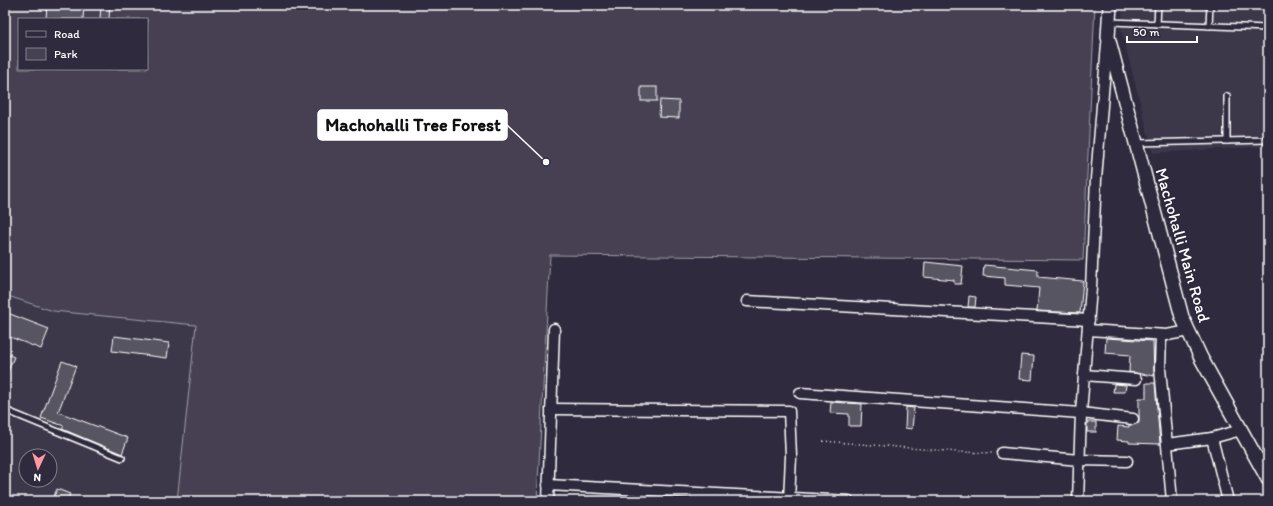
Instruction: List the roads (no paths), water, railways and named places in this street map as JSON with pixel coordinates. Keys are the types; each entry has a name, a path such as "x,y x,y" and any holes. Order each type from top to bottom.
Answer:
{"street":[{"name":"Machohalli Main Road","path":"1110,5 1108,36 1182,317 1201,358 1268,478"},
{"path":"1078,501 1081,413 1089,320 1096,179 1108,36"},
{"path":"747,301 1089,320"},
{"path":"548,501 554,329"},
{"path":"1088,330 1161,335 1189,331"},
{"path":"1161,335 1160,368 1172,501"},
{"path":"1084,375 1136,379"},
{"path":"800,393 1081,413 1133,419"},
{"path":"551,409 789,411 791,456 789,500"},
{"path":"1167,444 1212,438 1241,430"},
{"path":"1212,438 1228,501"},
{"path":"1002,453 1079,460 1126,461"},
{"path":"548,485 789,500 849,501"}],"lane":[{"path":"1157,24 1158,5"},
{"path":"1209,26 1210,5"},
{"path":"1109,22 1268,28"},
{"path":"1227,96 1227,141"},
{"path":"1136,143 1268,140"},
{"path":"5,410 122,458"}],"place":[{"name":"Machohalli Tree Forest","path":"546,162"}]}
